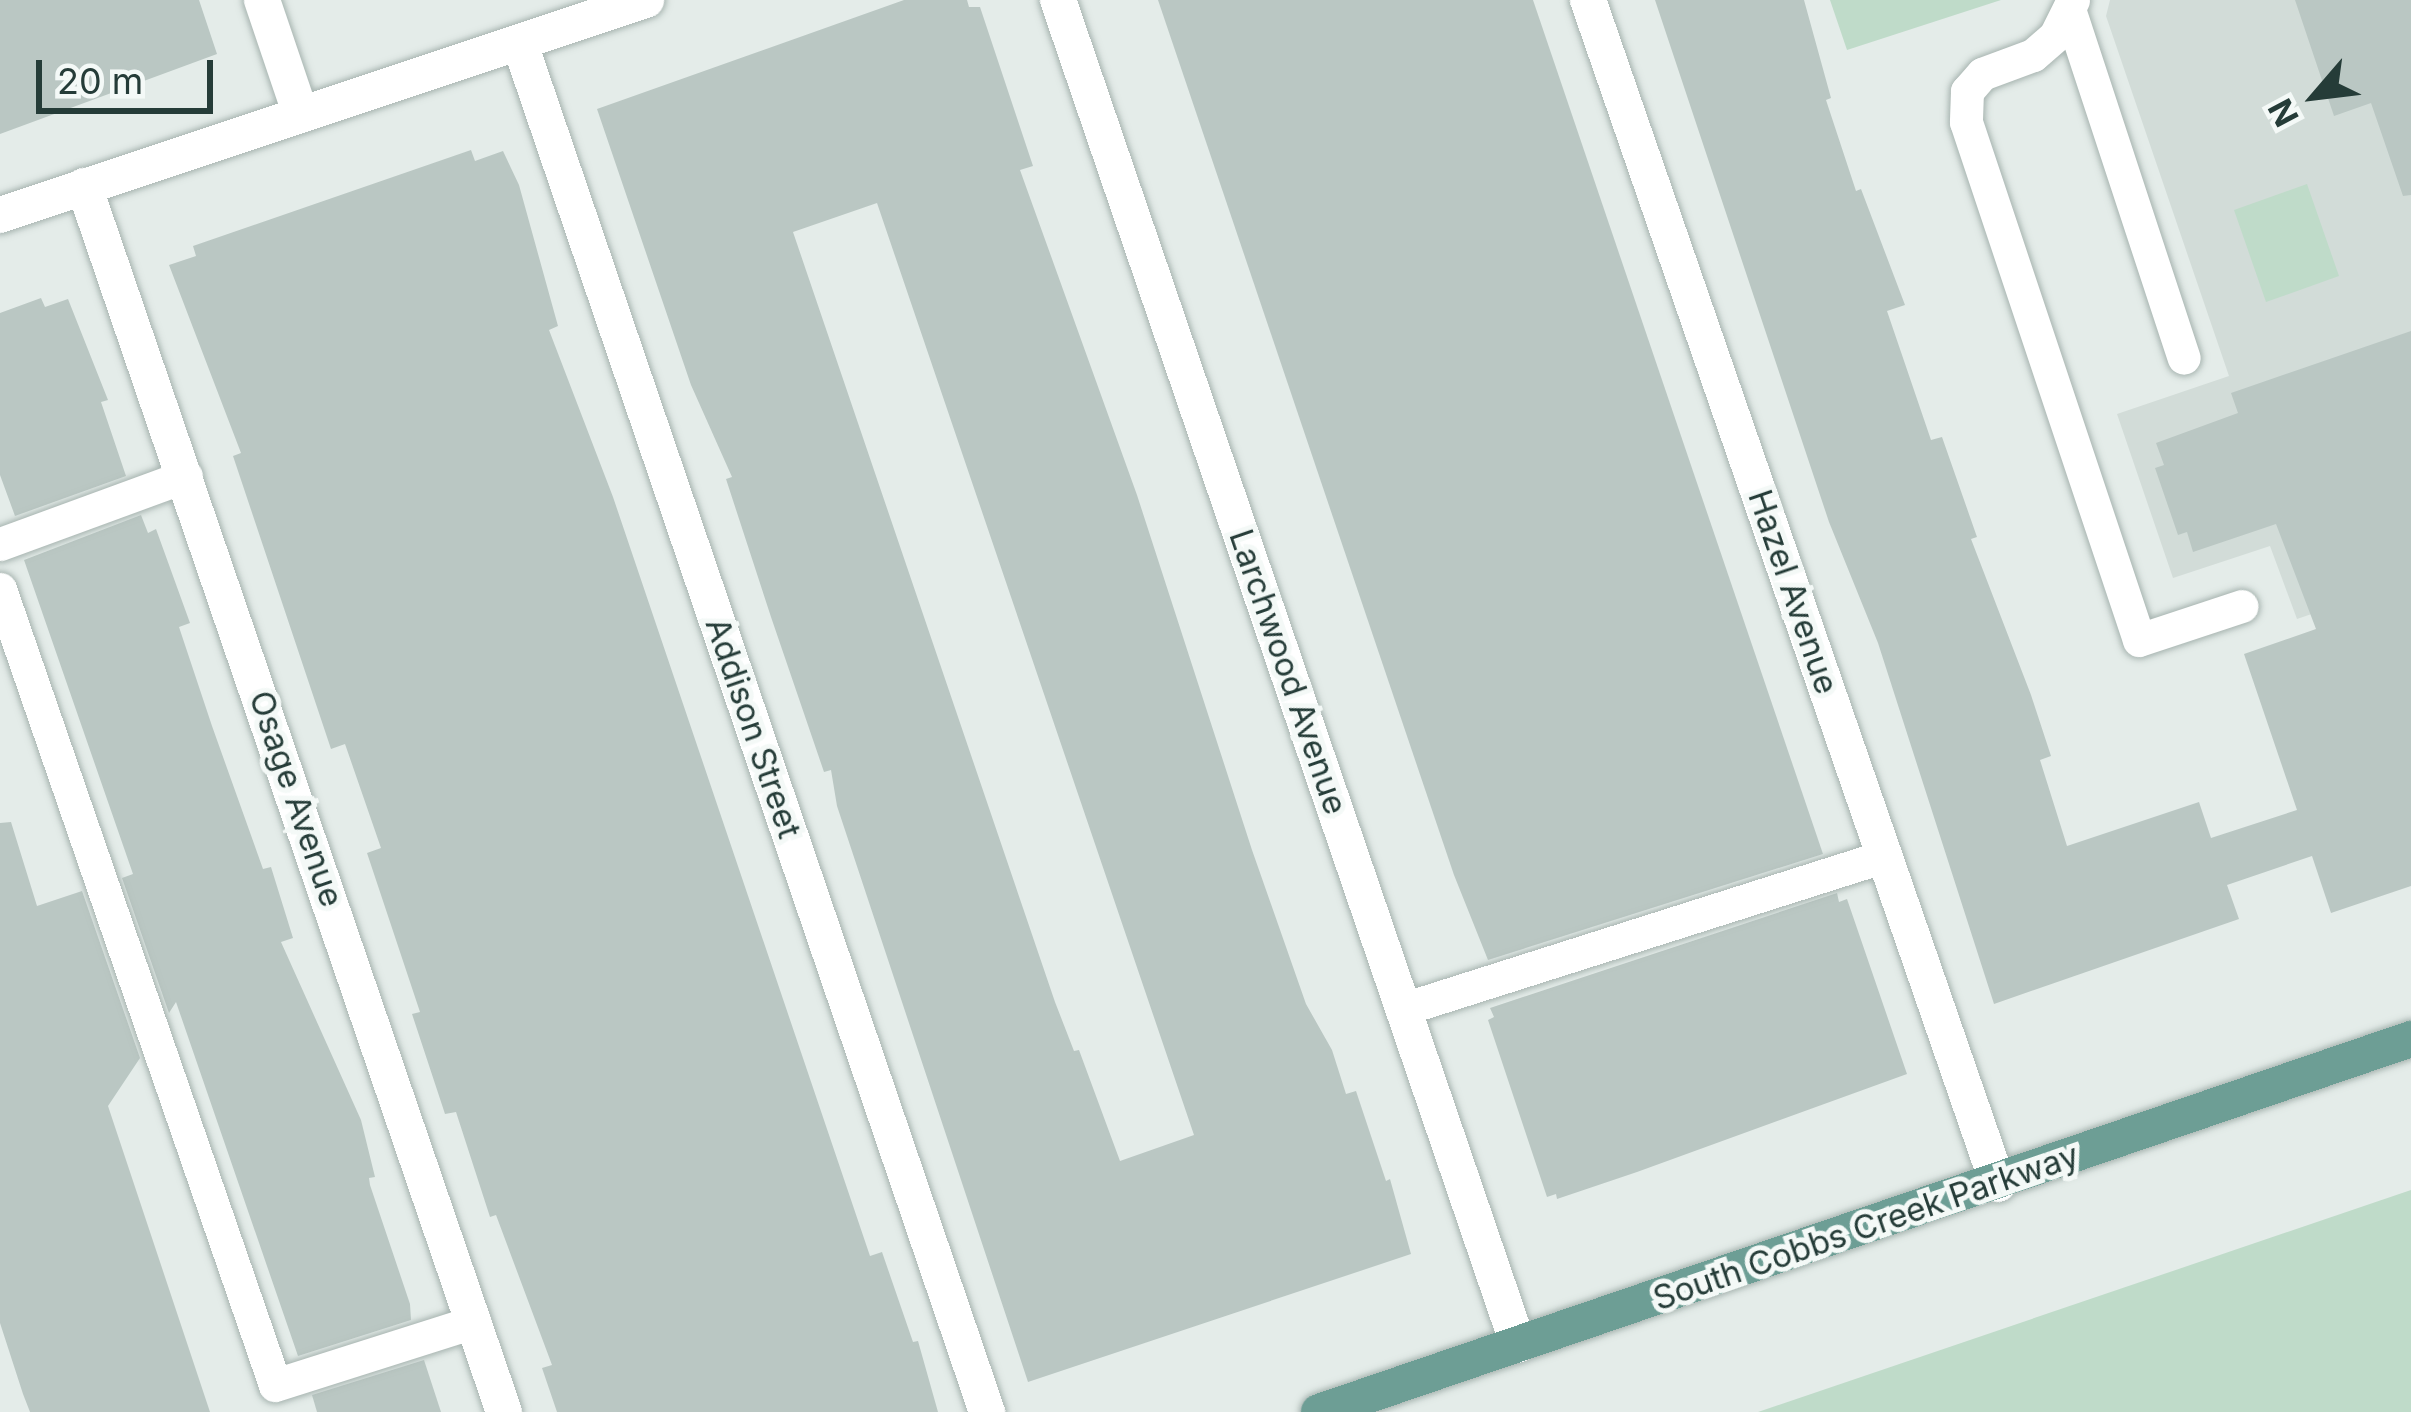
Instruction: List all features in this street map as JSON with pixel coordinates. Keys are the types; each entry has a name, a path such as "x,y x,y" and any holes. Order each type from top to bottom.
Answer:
{"main road":[{"name":"South Cobbs Creek Parkway","path":"1319,1412 1998,1184 2411,1039"}],"street":[{"path":"262,0 301,115"},
{"path":"0,215 646,0"},
{"name":"Larchwood Avenue","path":"1058,0 1518,1344"},
{"name":"Hazel Avenue","path":"1588,0 1998,1184"},
{"name":"Addison Street","path":"520,44 987,1412"},
{"name":"Osage Avenue","path":"84,186 504,1412"}],"lane":[{"path":"2071,5 2184,358"},
{"path":"2071,5 2055,37 2033,55 1982,74 1967,91 1966,122 2139,640 2242,606"},
{"path":"0,544 186,476"},
{"path":"0,589 275,1384 474,1322"},
{"path":"1403,1009 1885,856"}],"shaded area":[{"path":"2110,0 2411,0 2411,580 2297,619 2270,546 2173,578 2117,414 2229,376 2106,16"}],"green space":[{"path":"1830,0 2001,0 1847,50"},
{"path":"2307,184 2339,276 2266,302 2234,210"},
{"path":"2411,1190 2411,1412 1758,1412"}],"building":[{"path":"0,0 199,0 217,54 0,134"},
{"path":"904,0 967,0 969,7 980,7 1033,166 1020,170 1137,495 1252,850 1306,1004 1332,1050 1346,1094 1356,1091 1386,1181 1390,1179 1411,1254 1028,1382 837,806 831,770 824,772 771,617 726,479 732,477 691,385 597,109","holes":["877,203 1194,1135 1120,1161 1079,1050 1074,1051 1055,1002 793,232"]},
{"path":"1158,0 1533,0 1823,854 1488,960 1454,875"},
{"path":"1655,0 1804,0 1831,98 1826,100 1856,191 1861,189 1905,305 1887,311 1931,440 1942,437 1977,537 1971,539 2031,695 2051,756 2040,760 2067,846 2199,802 2211,838 2297,810 2244,654 2316,629 2276,524 2193,552 2187,532 2178,535 2155,468 2164,465 2156,443 2238,413 2231,393 2411,331 2411,886 2331,913 2312,856 2227,885 2239,919 1994,1004 1878,643 1829,522"},
{"path":"2295,0 2411,0 2411,195 2403,196 2371,103 2334,116"},
{"path":"471,150 475,161 503,151 519,185 558,326 549,330 613,497 870,1256 882,1252 913,1342 918,1341 938,1412 557,1412 542,1368 552,1365 496,1215 490,1217 456,1112 445,1114 412,1014 420,1012 367,853 381,848 345,744 331,749 233,456 241,453 169,265 196,256 193,246"},
{"path":"41,298 45,307 68,299 108,400 101,402 126,476 15,516 0,475 0,313"},
{"path":"141,515 148,533 156,529 190,623 179,627 212,726 263,869 271,867 293,938 281,942 361,1120 375,1177 369,1178 370,1185 410,1304 411,1320 298,1356 176,1002 169,1013 122,878 133,874 24,560"},
{"path":"11,822 37,906 82,891 140,1058 108,1106 210,1412 30,1412 23,1394 0,1323 0,823"},
{"path":"1837,893 1839,902 1847,899 1907,1074 1637,1172 1557,1199 1556,1194 1547,1197 1488,1020 1494,1017 1490,1008"},
{"path":"424,1360 441,1412 317,1412 312,1395"}]}
